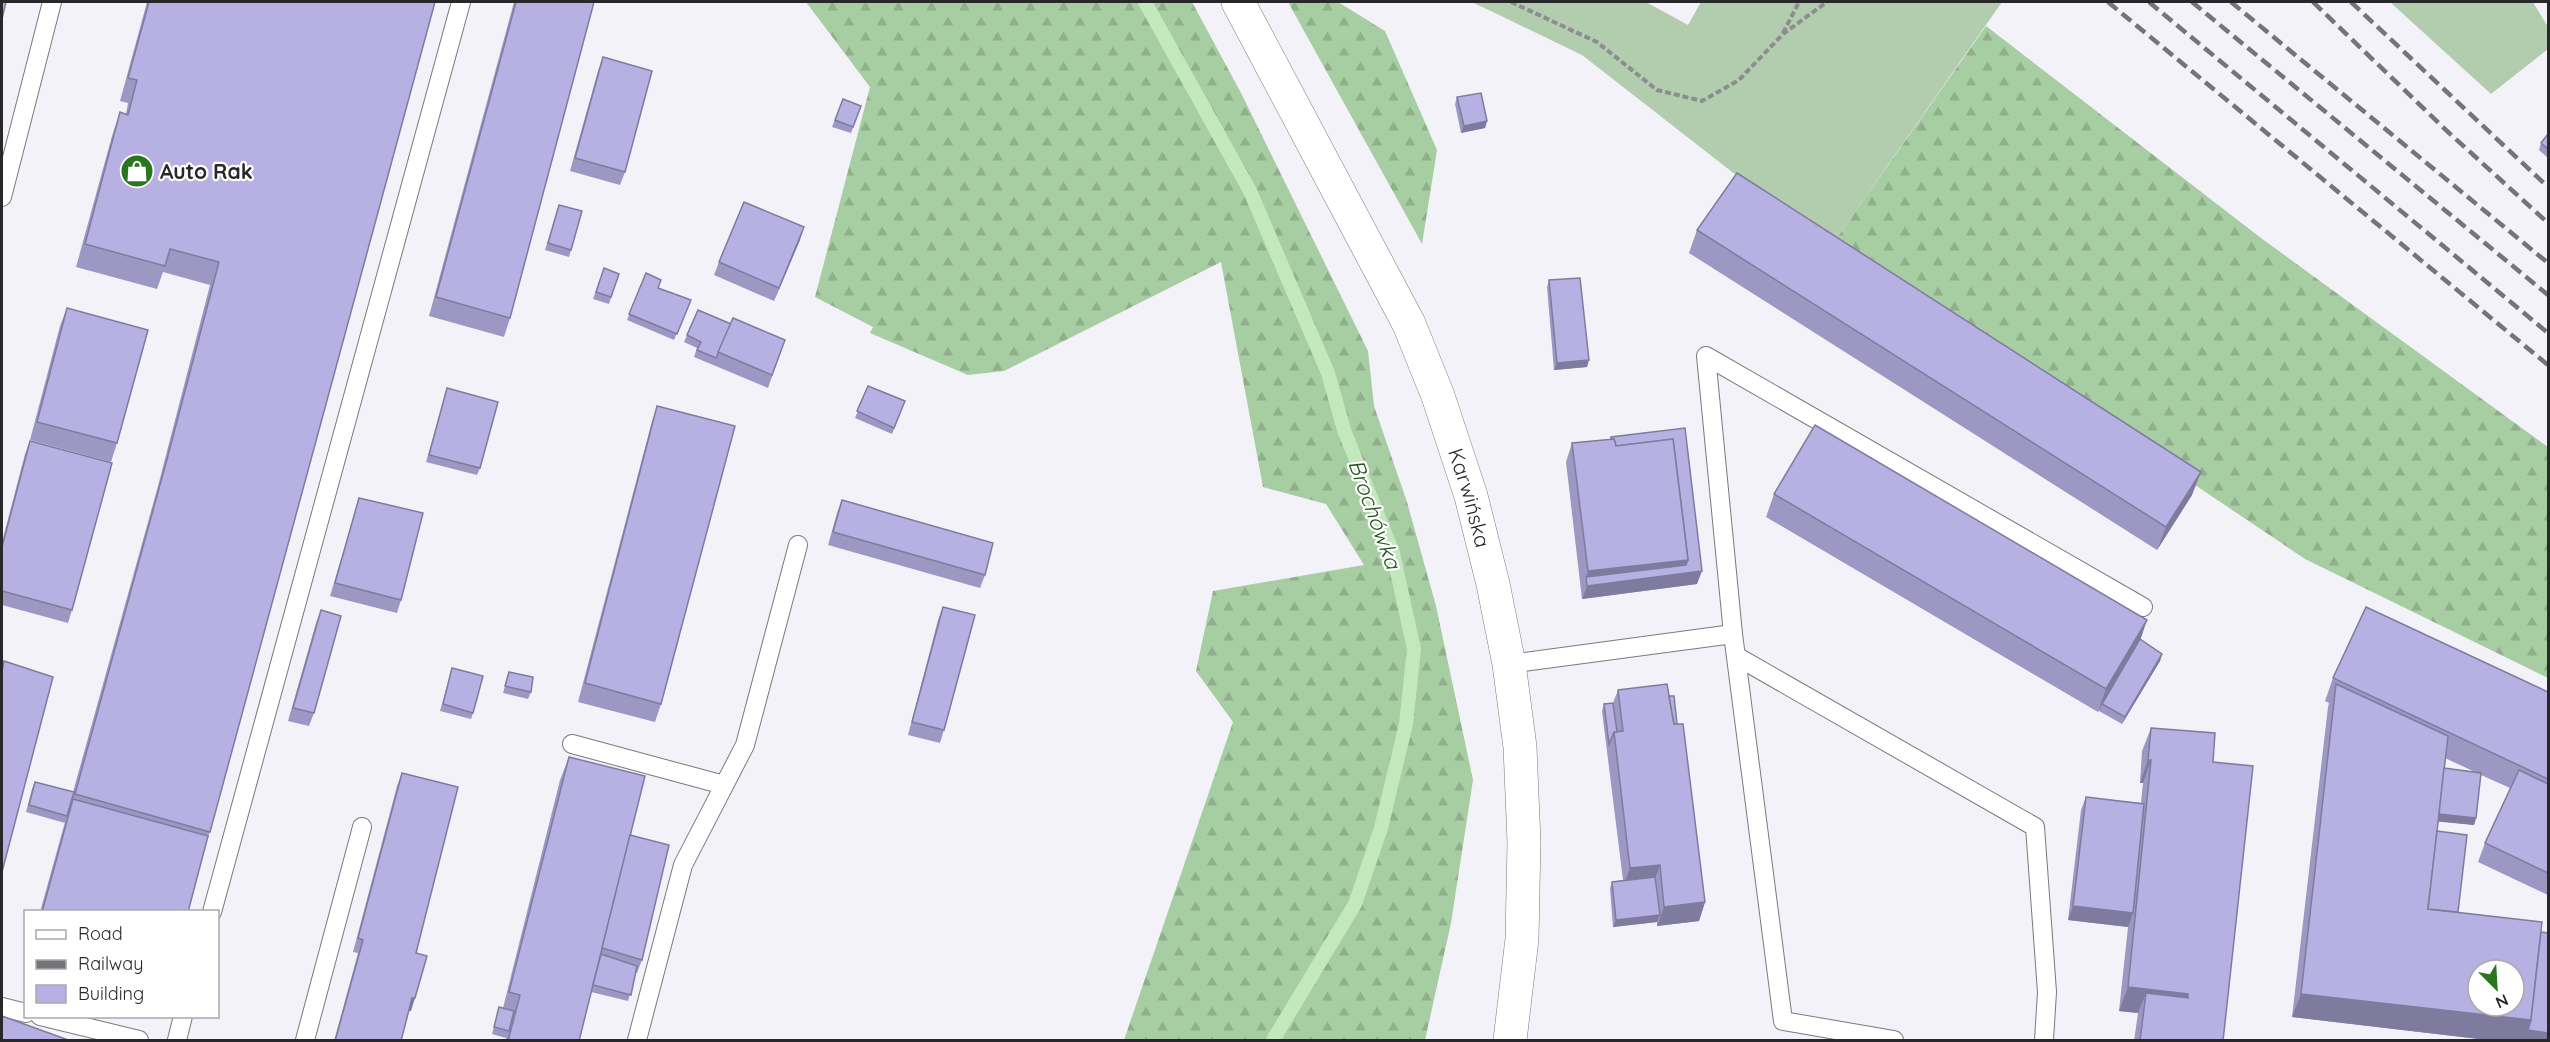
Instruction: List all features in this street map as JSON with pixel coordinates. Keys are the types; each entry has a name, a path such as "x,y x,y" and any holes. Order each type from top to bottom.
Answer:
{"street":[{"name":"Karwińska","path":"1238,2 1409,324 1434,386 1471,496 1493,584 1509,664 1520,747 1524,842 1522,939 1510,1041"}],"lane":[{"path":"2,197 52,2"},
{"path":"213,910 461,2"},
{"path":"1894,1041 1783,1022 1733,634 1706,357 2143,608"},
{"path":"637,1041 683,865 745,745 798,545"},
{"path":"1509,664 1733,634"},
{"path":"1736,656 2035,827 2047,992 2044,1041"},
{"path":"572,744 724,785"},
{"path":"305,1041 362,827"},
{"path":"2,1007 24,1012"},
{"path":"44,1018 139,1041"},
{"path":"177,1041 183,1018"}],"path":[{"path":"1511,2 1597,42 1657,90 1702,101 1739,80 1783,34 1827,2"},
{"path":"1783,34 1799,2"}],"green space":[{"path":"806,2 1192,2 1241,93 1368,351 1374,406 1407,502 1436,606 1473,780 1451,923 1425,1040 1124,1040 1233,722 1196,671 1213,591 1364,565 1326,504 1263,487 1221,262 1004,371 968,375 870,333 873,327 815,297 870,87"},
{"path":"1288,2 1338,2 1385,31 1437,150 1422,244"},
{"path":"1472,2 1646,2 1688,25 1701,2 2002,2 1834,242 1745,182 1582,55"},
{"path":"2390,2 2533,2 2548,27 2548,49 2491,94"},
{"path":"1986,26 2261,238 2548,447 2548,678 2305,559 1834,242"}],"building":[{"path":"2,2 6,2 2,19"},
{"path":"149,2 435,2 210,832 75,794 219,262 170,249 165,266 85,244 120,112 128,115 137,80 128,78"},
{"path":"516,2 594,2 510,318 436,297"},
{"path":"603,57 652,71 625,172 575,158"},
{"path":"1481,93 1487,121 1464,126 1457,97"},
{"path":"843,99 861,106 853,127 835,120"},
{"path":"2548,134 2548,149 2541,143"},
{"path":"1737,173 2201,472 2166,527 1697,230"},
{"path":"744,202 804,227 779,288 719,262"},
{"path":"559,205 582,211 571,250 548,243"},
{"path":"604,268 619,274 611,297 596,292"},
{"path":"646,273 661,280 658,288 691,300 677,334 629,314"},
{"path":"1580,278 1589,360 1557,363 1549,280"},
{"path":"67,308 148,330 117,443 37,422"},
{"path":"698,310 731,324 716,358 697,350 701,342 687,335"},
{"path":"733,318 785,340 772,375 718,352"},
{"path":"868,386 905,401 894,428 857,411"},
{"path":"447,388 498,402 480,468 429,455"},
{"path":"657,406 735,426 661,704 585,683"},
{"path":"1815,425 2147,620 2106,689 1774,494"},
{"path":"1685,428 1702,571 1587,586 1586,577 1686,565 1688,560 1673,439 1616,446 1614,439 1611,439 1611,437"},
{"path":"1614,439 1616,446 1673,439 1688,560 1588,571 1572,443"},
{"path":"30,441 112,463 72,610 2,591 2,547"},
{"path":"359,498 423,513 401,600 335,583"},
{"path":"842,500 993,543 985,575 833,532"},
{"path":"943,607 975,615 944,730 912,722"},
{"path":"2366,607 2548,692 2548,779 2333,678"},
{"path":"321,610 341,616 314,713 293,708"},
{"path":"2140,639 2162,654 2125,717 2102,704"},
{"path":"4,661 53,677 2,872 2,671"},
{"path":"452,668 483,676 473,713 443,704"},
{"path":"509,672 533,677 531,692 505,686"},
{"path":"1667,684 1674,724 1683,724 1705,902 1664,907 1660,865 1630,868 1614,732 1623,731 1618,690"},
{"path":"2336,684 2448,736 2428,909 2542,922 2531,1020 2513,1018 2526,1018 2526,958 2466,958 2466,1013 2301,994"},
{"path":"1669,696 1674,696 1677,724 1674,724"},
{"path":"1613,703 1617,732 1614,732 1609,744 1604,704"},
{"path":"2151,728 2215,733 2213,762 2253,766 2223,1041 2140,1041 2146,993 2188,998 2188,994 2128,987 2151,760 2148,760"},
{"path":"569,757 645,776 579,1041 508,1041 520,995 509,992"},
{"path":"2444,768 2481,773 2476,818 2439,814"},
{"path":"2519,770 2548,784 2548,873 2485,843"},
{"path":"402,773 458,787 416,953 427,956 415,998 412,998 401,1041 335,1041 363,940 358,938"},
{"path":"35,782 74,792 67,816 29,805"},
{"path":"2086,797 2144,804 2133,913 2073,906"},
{"path":"73,799 208,836 189,910 43,910"},
{"path":"2437,831 2467,835 2458,912 2428,909"},
{"path":"630,835 669,845 642,960 602,948"},
{"path":"1655,877 1660,915 1616,920 1612,882"},
{"path":"2541,932 2548,933 2548,1033 2528,1030"},
{"path":"601,954 637,966 631,995 593,985"},
{"path":"499,1007 514,1011 509,1031 494,1027"},
{"path":"2,1016 71,1041 2,1041"}],"waterway":[{"name":"Brochówka","path":"1145,2 1250,191 1328,373 1344,430 1393,553 1414,649 1406,724 1381,828 1355,904 1273,1040"}],"railway":[{"path":"2108,2 2548,365"},
{"path":"2149,2 2548,333"},
{"path":"2192,2 2548,295"},
{"path":"2231,2 2548,263"},
{"path":"2313,2 2447,131 2548,223"},
{"path":"2351,2 2548,187"}],"place":[{"name":"Auto Rak","path":"137,171"}]}
